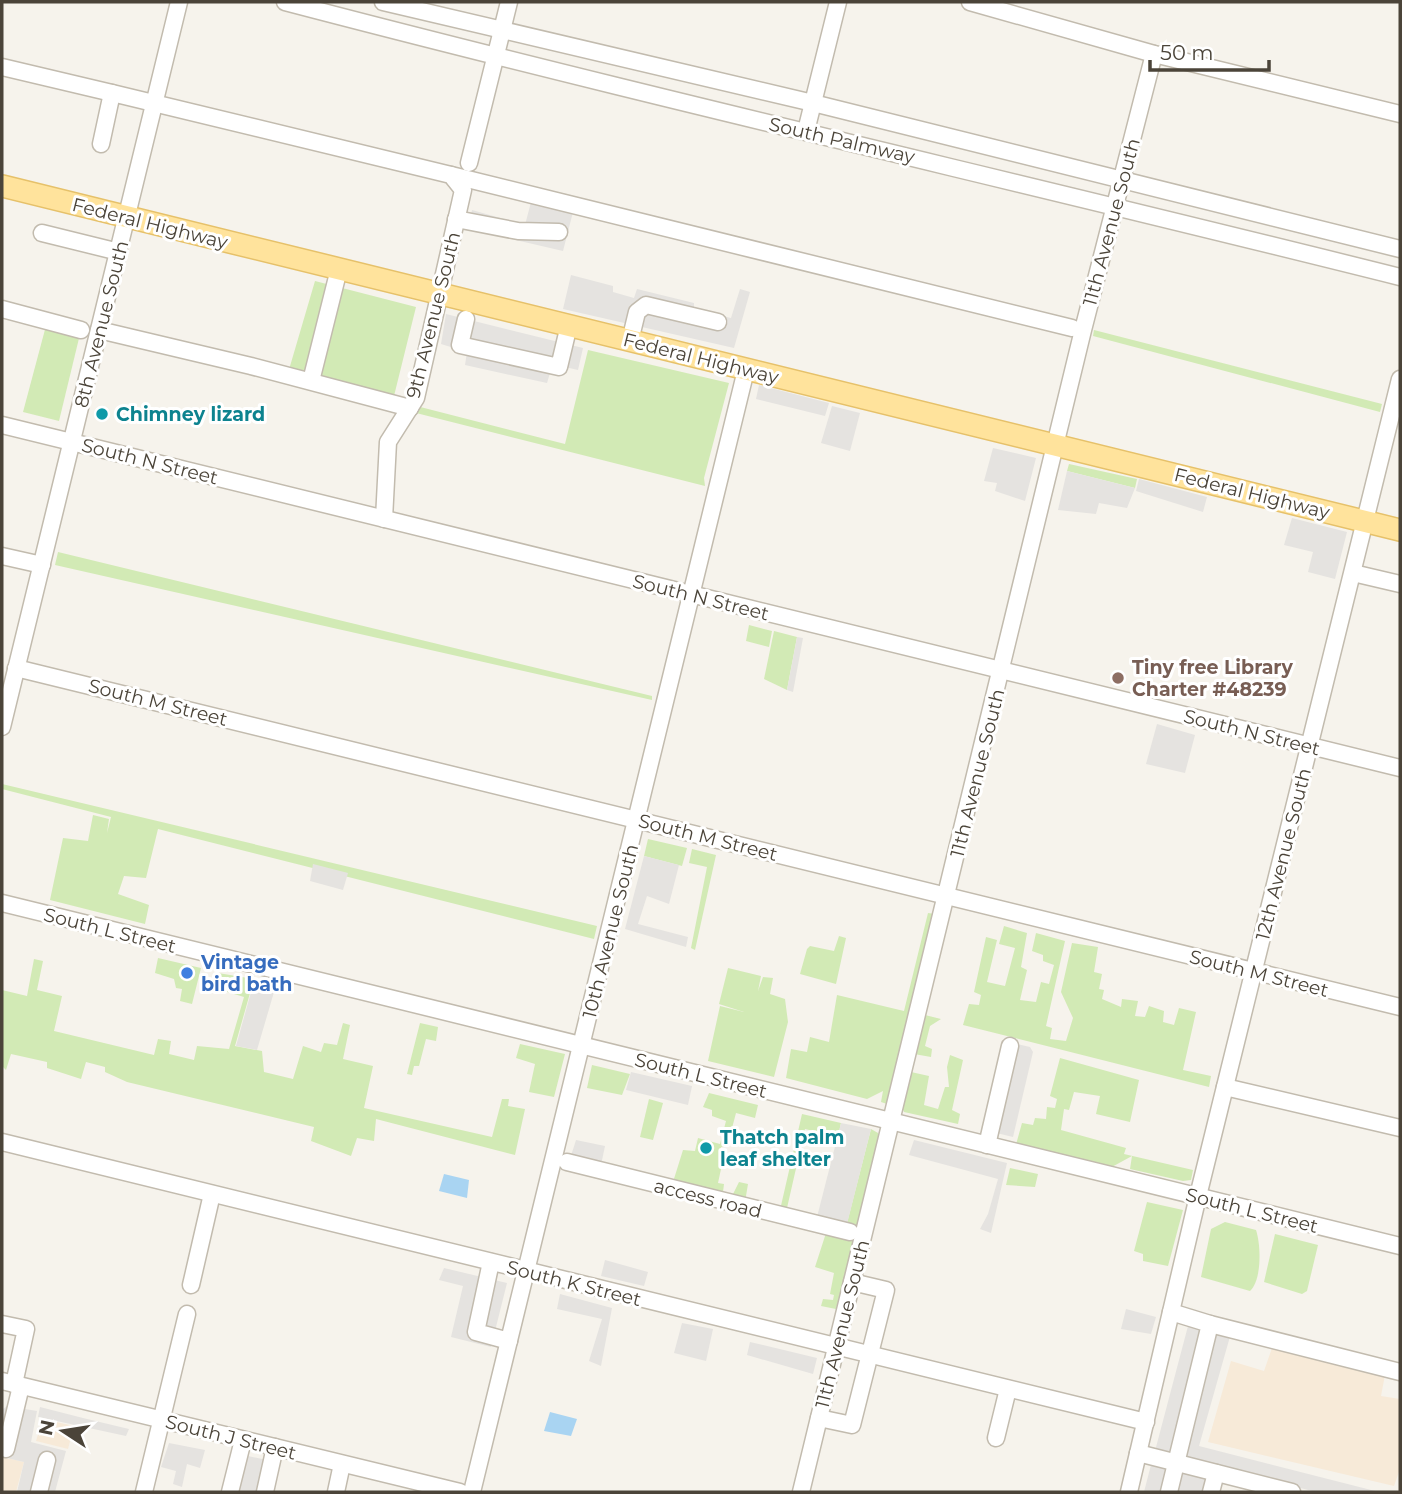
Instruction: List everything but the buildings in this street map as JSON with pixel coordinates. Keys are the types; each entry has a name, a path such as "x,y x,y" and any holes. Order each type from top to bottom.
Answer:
{"main road":[{"name":"Federal Highway","path":"2,186 1400,530"}],"street":[{"name":"8th Avenue South","path":"2,727 179,2"},
{"name":"South Palmway","path":"285,2 496,56 1117,205 1400,277"},
{"name":"South Palmway","path":"383,2 813,103 1400,249"},
{"path":"468,163 509,2"},
{"path":"806,131 838,2"},
{"path":"970,2 1154,54 1400,114"},
{"name":"11th Avenue South","path":"801,1492 1083,330 1154,54"},
{"path":"2,67 155,102 247,127 1072,328"},
{"path":"101,144 112,93"},
{"name":"9th Avenue South","path":"384,519 388,442 416,398 463,190 451,175"},
{"path":"456,219 517,231 559,232"},
{"path":"43,233 118,252"},
{"path":"311,382 339,269"},
{"path":"630,341 636,312 646,305 718,322"},
{"path":"2,309 81,330"},
{"path":"467,319 460,345 559,367 569,326"},
{"path":"99,330 410,408"},
{"name":"10th Avenue South","path":"472,1492 746,370"},
{"name":"12th Avenue South","path":"1129,1492 1198,1196 1353,573 1396,412 1400,379"},
{"name":"South N Street","path":"2,425 1400,768"},
{"path":"2,556 42,565"},
{"path":"1353,573 1400,584"},
{"name":"South M Street","path":"16,668 1400,1007"},
{"name":"South L Street","path":"2,903 1400,1246"},
{"path":"987,1145 1010,1046"},
{"path":"1225,1087 1400,1128"},
{"name":"South K Street","path":"2,1142 1146,1422"},
{"name":"access road","path":"567,1162 850,1232"},
{"path":"191,1285 212,1194"},
{"path":"491,1262 476,1332 509,1341"},
{"path":"819,1418 852,1426 886,1290 852,1282"},
{"path":"1171,1312 1400,1371"},
{"path":"144,1492 187,1314"},
{"path":"2,1324 26,1329 12,1384 6,1449"},
{"path":"1169,1492 1210,1324"},
{"name":"South J Street","path":"12,1384 460,1492"},
{"path":"996,1437 1008,1389"},
{"path":"230,1492 243,1440"},
{"path":"265,1492 275,1447"},
{"path":"1138,1453 1216,1473 1263,1489 1292,1492"},
{"path":"39,1492 47,1460"},
{"path":"336,1492 342,1464"},
{"path":"1211,1492 1216,1473"}],"shaded area":[{"path":"531,202 573,212 563,251 468,229 472,210 525,225"},
{"path":"571,275 613,286 613,292 634,298 637,289 694,303 694,309 731,318 740,289 750,292 734,348 563,309"},
{"path":"446,314 583,348 578,370 565,367 562,375 550,373 547,383 465,365 467,352 441,344"},
{"path":"759,385 829,403 825,416 756,399"},
{"path":"832,406 860,413 850,451 821,443"},
{"path":"993,448 1036,458 1025,501 995,491 997,483 984,481"},
{"path":"1067,471 1135,488 1127,508 1099,503 1096,514 1058,510"},
{"path":"1139,479 1207,497 1203,512 1136,491"},
{"path":"1292,518 1347,532 1335,579 1308,572 1313,552 1284,545"},
{"path":"797,637 803,638 793,692 787,690"},
{"path":"1157,724 1195,735 1185,773 1146,764"},
{"path":"644,856 679,865 669,904 647,896 638,924 688,937 686,947 625,929"},
{"path":"313,864 348,873 343,890 310,881"},
{"path":"253,985 274,992 257,1050 236,1046"},
{"path":"1009,1042 1030,1047 1033,1052 1013,1137 984,1130"},
{"path":"631,1072 692,1086 688,1105 626,1090"},
{"path":"841,1123 871,1129 847,1224 817,1217"},
{"path":"576,1140 605,1146 601,1165 570,1159"},
{"path":"914,1140 1007,1163 991,1233 980,1229 988,1214 998,1179 909,1155"},
{"path":"605,1260 648,1272 644,1286 601,1276"},
{"path":"444,1268 507,1283 491,1347 451,1337 463,1286 439,1280"},
{"path":"560,1294 612,1308 601,1366 589,1361 602,1319 557,1309"},
{"path":"1126,1309 1156,1317 1151,1334 1121,1329"},
{"path":"682,1323 713,1329 706,1361 674,1353"},
{"path":"1188,1326 1231,1333 1199,1446 1379,1492 1316,1492 1155,1451"},
{"path":"750,1342 817,1358 813,1374 747,1355"},
{"path":"1272,1348 1385,1375 1381,1396 1400,1399 1400,1469 1394,1486 1208,1442 1231,1361 1264,1371"},
{"path":"7,1406 37,1411 31,1442 66,1451 55,1492 17,1492 24,1462 2,1457 2,1410"},
{"path":"40,1407 129,1429 126,1436 38,1417"},
{"path":"43,1419 74,1426 68,1449 36,1441"},
{"path":"169,1443 205,1450 200,1468 187,1464 182,1487 173,1484 176,1471 161,1467"},
{"path":"243,1455 267,1460 260,1492 232,1492"},
{"path":"2,1457 24,1462 16,1492 2,1492"},
{"path":"1153,1457 1212,1472 1208,1492 1144,1492"}],"green space":[{"path":"315,281 416,307 393,400 565,444 588,350 729,383 704,478 705,486 111,336 288,373"},
{"path":"47,322 81,330 59,421 23,412"},
{"path":"1094,330 1382,404 1380,412 1093,336"},
{"path":"1069,464 1137,479 1135,488 1067,471"},
{"path":"58,552 652,696 652,700 55,565"},
{"path":"749,625 772,631 769,647 746,641"},
{"path":"774,631 797,637 787,690 764,679"},
{"path":"2,784 597,926 594,939 158,829 146,878 124,876 118,894 149,905 145,924 50,900 63,838 88,841 93,815 109,819 107,833 111,817 2,789"},
{"path":"648,839 687,848 682,866 644,856"},
{"path":"692,849 716,855 695,950 691,948 707,867 689,863"},
{"path":"928,913 935,914 890,1105 881,1102 883,1091 867,1099 786,1078 791,1049 807,1052 810,1037 829,1042 837,995 904,1011"},
{"path":"1004,926 1027,933 1021,967 1027,970 1020,1000 1036,1002 1041,982 1049,984 1054,965 1043,961 1043,955 1032,951 1036,933 1065,941 1046,1026 1052,1028 1050,1039 1066,1041 1073,1018 1061,992 1072,943 1098,947 1094,972 1102,974 1099,989 1104,990 1102,999 1121,1007 1122,999 1138,1001 1135,1016 1145,1017 1149,1006 1164,1011 1163,1022 1174,1025 1179,1008 1196,1012 1183,1070 1211,1076 1209,1087 963,1025 969,1004 979,1005 981,995 974,992 986,937 997,940 987,982 1005,986 1015,948 999,944"},
{"path":"839,936 846,938 836,984 800,974 810,946 834,951"},
{"path":"158,958 201,968 192,1004 180,1001 182,989 176,988 174,979 155,973"},
{"path":"34,959 43,961 37,990 62,996 54,1031 154,1055 158,1039 171,1041 169,1054 194,1060 197,1046 229,1049 244,997 214,988 218,973 254,979 235,1046 262,1051 264,1072 293,1079 303,1046 321,1052 324,1043 337,1045 343,1023 350,1025 343,1059 373,1066 364,1108 492,1137 502,1099 509,1099 508,1106 525,1109 515,1155 376,1119 374,1141 357,1138 351,1156 311,1141 314,1127 127,1082 105,1072 105,1067 86,1062 81,1079 47,1068 47,1062 11,1054 6,1070 2,1066 2,990 27,996"},
{"path":"728,968 761,976 758,991 763,977 773,978 770,994 785,999 788,1022 774,1077 708,1061 720,1006 744,1012 719,1004"},
{"path":"925,1015 941,1019 930,1026 925,1046 932,1049 931,1057 914,1054"},
{"path":"420,1023 438,1027 436,1041 426,1039 419,1066 414,1066 412,1075 407,1074"},
{"path":"520,1044 565,1054 554,1097 529,1092 535,1064 516,1058"},
{"path":"950,1055 963,1060 952,1110 960,1114 958,1124 904,1112 902,1107 911,1072 929,1076 924,1105 938,1109 945,1087 949,1087 947,1067"},
{"path":"1060,1058 1139,1080 1130,1122 1096,1114 1100,1096 1074,1092 1069,1110 1064,1109 1061,1130 1126,1148 1124,1154 1193,1170 1191,1180 1183,1181 1130,1169 1132,1156 1110,1168 1015,1148 1022,1123 1033,1125 1035,1118 1046,1119 1047,1107 1055,1108 1057,1099 1050,1096"},
{"path":"592,1065 630,1074 622,1095 587,1088"},
{"path":"709,1093 758,1105 755,1118 736,1113 727,1147 721,1147 720,1154 724,1155 718,1183 724,1184 723,1192 733,1194 739,1182 748,1184 745,1202 780,1210 802,1114 841,1123 838,1137 805,1129 787,1208 847,1223 871,1129 878,1133 878,1145 836,1309 821,1306 823,1299 833,1300 834,1295 830,1294 834,1273 815,1267 826,1233 600,1172 602,1162 673,1182 683,1150 695,1151 698,1138 720,1144 726,1121 712,1116 712,1110 703,1107"},
{"path":"649,1099 663,1103 653,1140 640,1137"},
{"path":"1010,1168 1038,1174 1035,1187 1006,1185"},
{"path":"1147,1202 1183,1210 1168,1266 1143,1261 1143,1254 1134,1251"},
{"path":"1225,1222 1256,1230 1259,1262 1257,1279 1250,1291 1201,1277 1211,1229"},
{"path":"1275,1234 1318,1245 1307,1291 1302,1294 1264,1282"}],"water":[{"path":"444,1174 469,1180 467,1198 439,1191"},
{"path":"550,1412 577,1419 571,1436 544,1431"}],"place":[{"name":"Chimney lizard","path":"102,414"},
{"name":"Tiny free Library Charter #48239","path":"1118,678"},
{"name":"Vintage bird bath","path":"187,973"},
{"name":"Thatch palm leaf shelter","path":"706,1148"}]}
